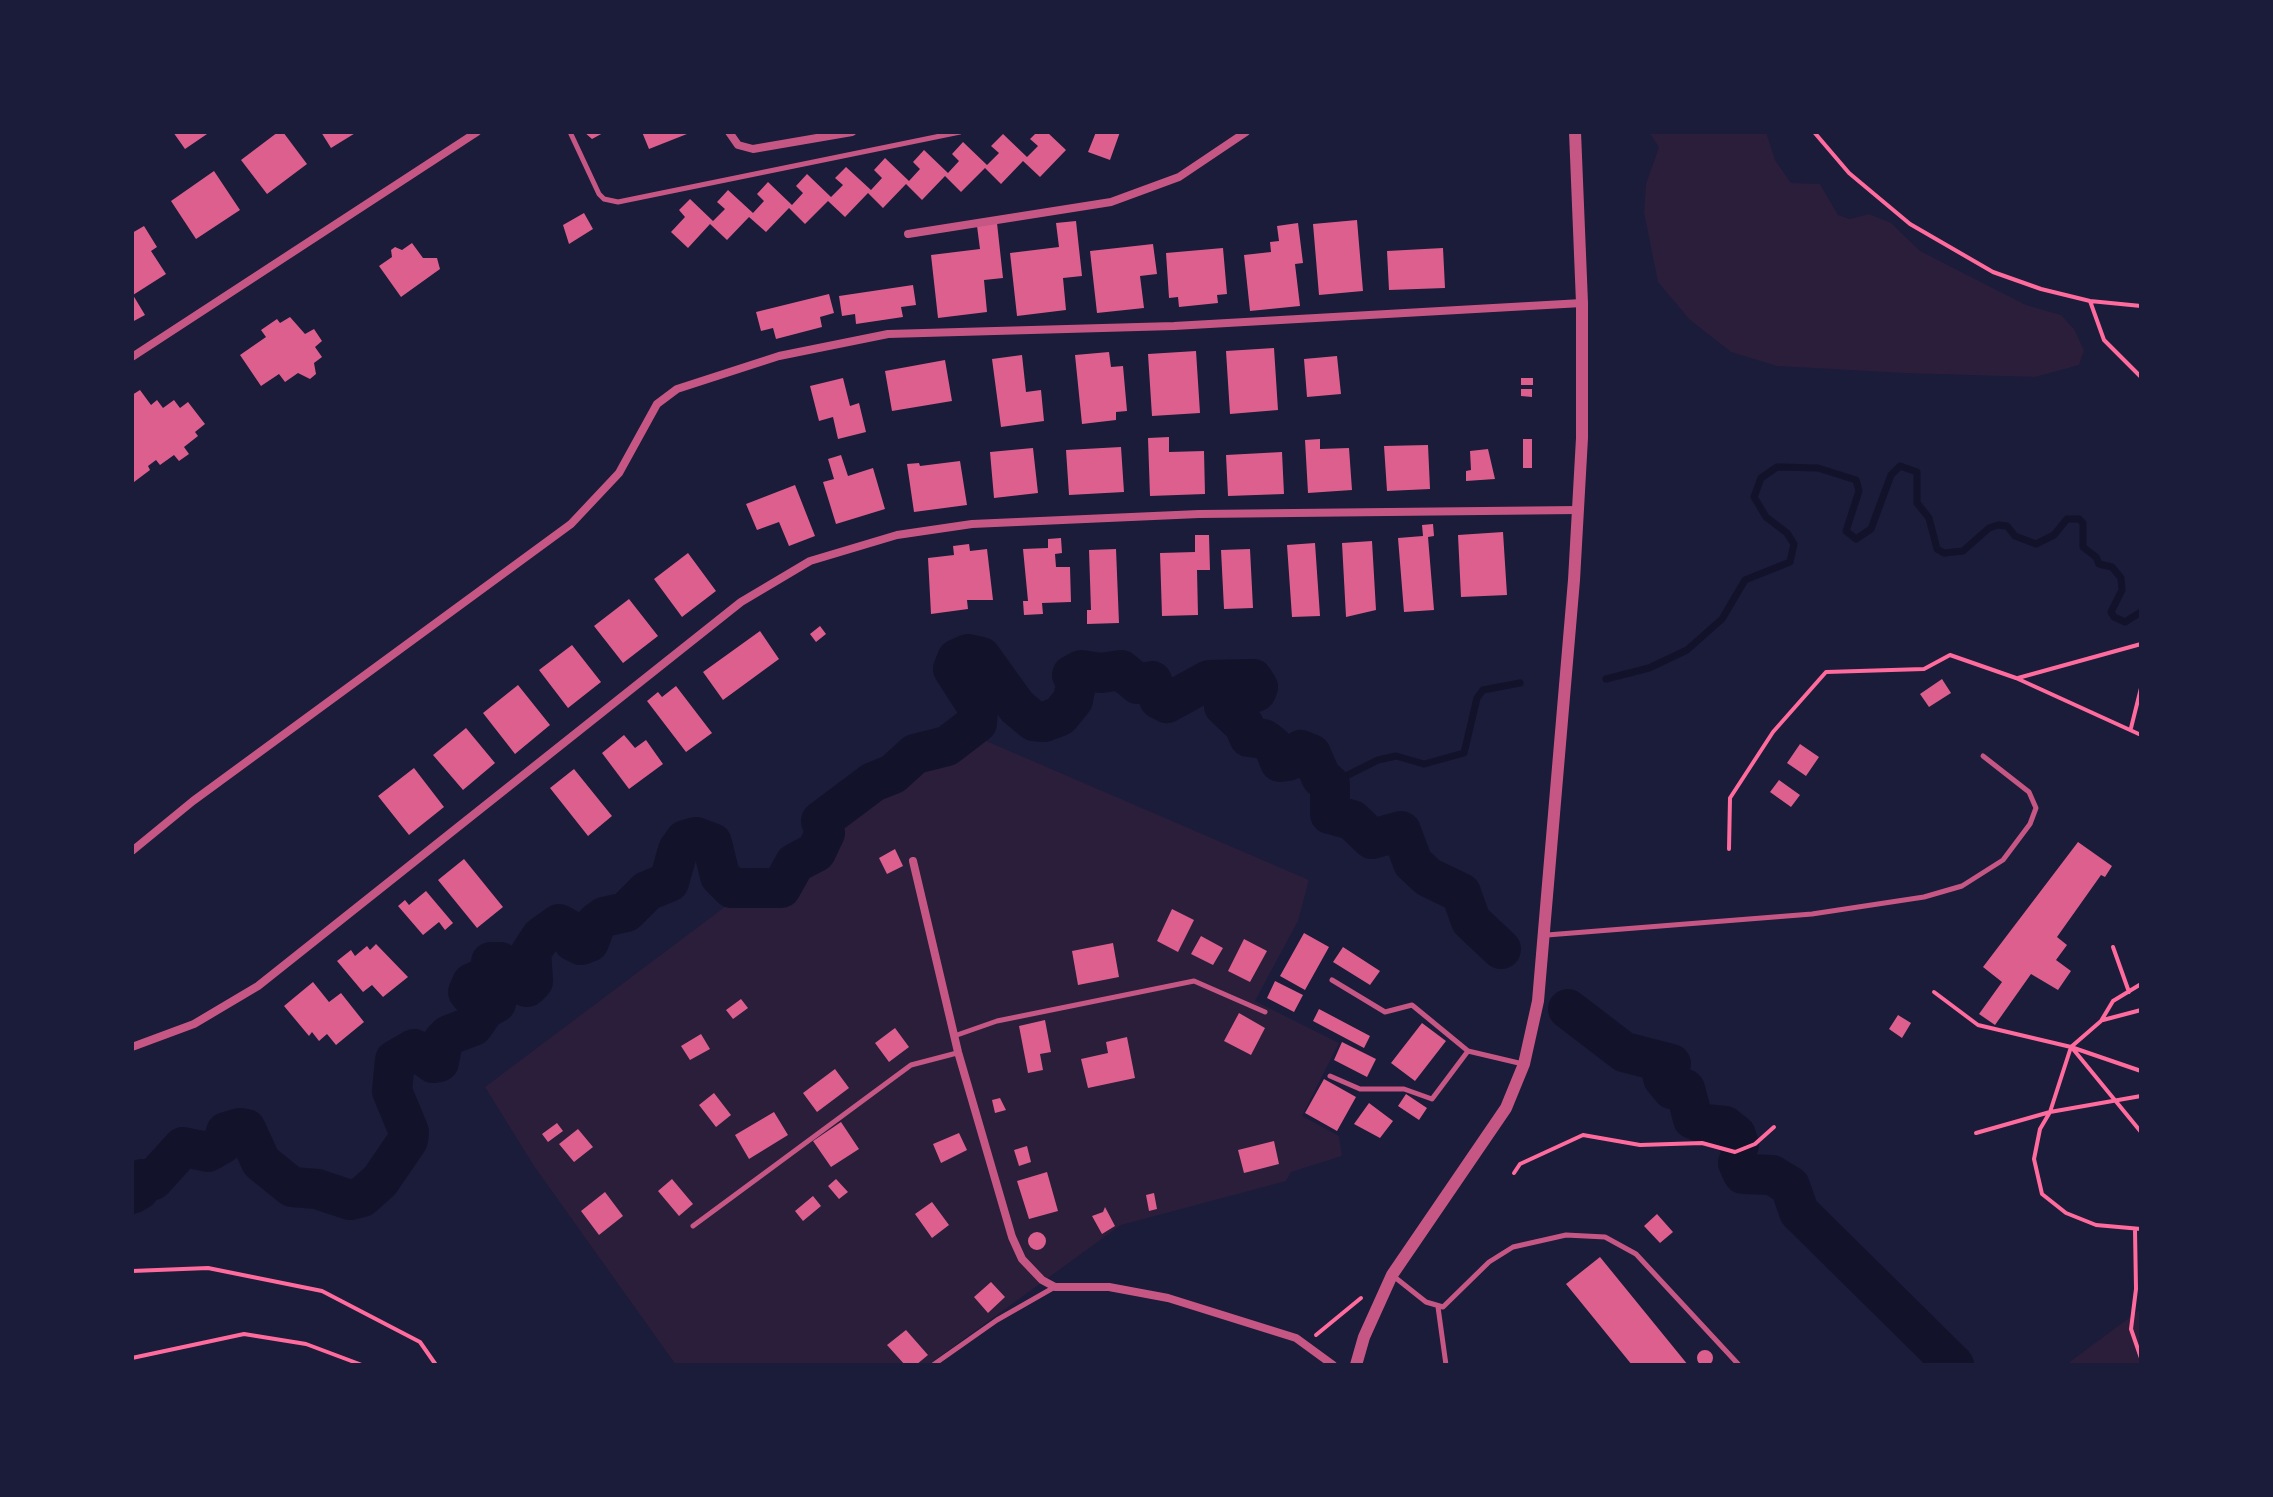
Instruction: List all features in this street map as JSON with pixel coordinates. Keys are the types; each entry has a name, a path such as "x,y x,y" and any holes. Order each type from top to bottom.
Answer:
{"street":[{"path":"132,357 477,132"},
{"path":"729,132 738,145 753,149 852,132"},
{"path":"908,234 1111,202 1179,177 1246,132"},
{"path":"1356,1365 1364,1337 1392,1275 1494,1128 1524,1064 1538,1001 1578,510 1582,303 1575,132"},
{"path":"132,851 193,801 571,524 619,473 657,404 677,389 779,356 888,334 1174,326 1582,303"},
{"path":"132,1047 194,1024 258,986 741,602 810,561 897,535 972,524 1214,514 1578,510"},
{"path":"913,861 957,1035 958,1052 1012,1237 1022,1259 1042,1280 1055,1287 1109,1287 1146,1293 1244,1320 1306,1343 1333,1365"}],"lane":[{"path":"570,132 599,194 604,199 618,202 960,132"},
{"path":"1545,935 1812,914 1924,897 1962,886 2003,860 2030,824 2036,808 2029,792 1983,756"},
{"path":"1332,980 1385,1012 1412,1005 1468,1051 1524,1064"},
{"path":"957,1035 997,1021 1194,981 1265,1012"},
{"path":"1330,1076 1360,1089 1404,1089 1432,1099 1468,1051"},
{"path":"693,1226 911,1065 958,1052"},
{"path":"1438,1307 1448,1303 1468,1280 1513,1247 1545,1238 1595,1235 1615,1239 1636,1254 1739,1365"},
{"path":"1392,1275 1438,1307 1446,1365"},
{"path":"933,1365 997,1320 1055,1287"}],"path":[{"path":"1814,132 1849,173 1910,224 1993,272 2090,301 2141,306"},
{"path":"2090,301 2104,340 2141,377"},
{"path":"2016,678 2141,644"},
{"path":"1729,849 1730,798 1773,732 1826,672 1924,669 1950,655 2016,678 2141,735"},
{"path":"2131,728 2141,688"},
{"path":"2113,947 2129,992"},
{"path":"2141,984 2113,1001 2101,1021 2071,1047 2050,1112 2040,1129 2034,1159 2042,1194 2066,1213 2096,1225 2139,1231 2131,1329 2141,1358"},
{"path":"1934,992 1978,1025 2071,1047 2141,1071"},
{"path":"2101,1021 2141,1010"},
{"path":"2071,1047 2141,1132"},
{"path":"1976,1133 2050,1112 2141,1096"},
{"path":"1514,1173 1520,1164 1583,1135 1640,1145 1702,1143 1735,1152 1755,1144 1774,1127"},
{"path":"132,1271 208,1268 322,1291 420,1342 436,1365"},
{"path":"1306,1343 1357,1303 1367,1288"},
{"path":"133,1359 170,1347 244,1334 306,1344 362,1365"}],"shaded area":[{"path":"1649,132 1766,132 1775,160 1791,183 1820,184 1838,215 1850,219 1869,214 1891,223 1920,251 2026,305 2061,315 2074,329 2084,350 2079,365 2035,377 1904,373 1777,366 1731,352 1689,319 1658,282 1644,212 1646,184 1659,147"},
{"path":"970,734 1309,880 1298,921 1255,1001 1339,1043 1302,1116 1339,1136 1342,1156 1291,1172 1286,1181 1121,1225 928,1365 676,1365 534,1166 485,1087 730,903"},
{"path":"2141,1309 2141,1365 2067,1364"}],"building":[{"path":"173,132 210,132 185,149"},
{"path":"278,132 283,132 307,164 267,194 241,160"},
{"path":"321,132 357,132 331,148"},
{"path":"584,132 605,132 592,139"},
{"path":"642,132 692,132 649,149"},
{"path":"1037,132 1047,132 1066,150 1040,177 1023,161 1001,184 985,168 961,192 945,176 922,200 906,184 883,208 868,193 845,217 828,201 805,224 789,208 766,232 749,217 727,240 710,224 688,248 671,232 685,217 679,210 690,199 713,221 725,209 717,202 728,190 753,213 764,201 757,194 768,182 792,205 803,193 796,186 807,174 831,197 843,185 835,178 846,167 871,190 882,178 874,170 885,158 909,181 920,169 913,162 924,150 948,173 959,161 952,154 963,142 987,165 999,153 991,146 1003,134 1027,157 1038,146 1030,139"},
{"path":"1096,132 1120,132 1110,160 1088,152"},
{"path":"214,171 240,210 196,239 171,201"},
{"path":"584,213 593,229 569,244 563,225"},
{"path":"1357,220 1363,291 1319,295 1313,224"},
{"path":"1076,221 1082,276 1063,278 1066,310 1017,316 1010,253 1059,247 1056,223"},
{"path":"997,223 1003,278 984,280 987,312 938,318 931,255 980,249 977,226"},
{"path":"1298,223 1303,263 1295,264 1300,306 1250,311 1244,255 1271,252 1270,242 1279,241 1277,226"},
{"path":"144,226 157,247 151,251 166,274 133,295 145,315 132,322 132,233"},
{"path":"412,243 423,258 437,258 440,269 401,297 379,266 392,257 391,250 395,247 402,250"},
{"path":"1153,244 1157,274 1140,276 1144,308 1097,313 1090,251"},
{"path":"1223,248 1227,294 1217,295 1218,303 1179,307 1178,297 1169,298 1166,253"},
{"path":"1443,248 1445,288 1389,290 1387,251"},
{"path":"913,285 916,305 901,307 903,317 856,324 855,314 842,316 839,296"},
{"path":"829,294 834,313 820,317 822,327 776,339 773,328 761,331 756,312"},
{"path":"290,317 305,334 314,329 322,341 315,347 322,357 314,363 316,374 310,379 298,373 285,382 279,374 261,386 240,355 266,337 261,330 277,319 280,323"},
{"path":"1274,348 1278,410 1230,414 1226,351"},
{"path":"1196,351 1200,413 1152,416 1148,354"},
{"path":"1109,352 1111,367 1123,366 1127,411 1116,412 1116,420 1082,424 1075,355"},
{"path":"1022,355 1026,392 1041,390 1044,421 1001,427 992,359"},
{"path":"1337,356 1341,394 1307,397 1304,359"},
{"path":"945,360 952,401 892,411 885,371"},
{"path":"843,378 850,406 859,403 866,432 838,439 833,417 819,421 810,386"},
{"path":"1521,378 1533,378 1533,385 1521,385"},
{"path":"1521,389 1532,389 1532,397 1521,396"},
{"path":"140,390 151,405 157,400 163,408 174,400 180,408 188,402 205,424 195,432 198,436 184,447 189,454 179,461 174,455 160,465 156,460 148,466 150,470 134,482 132,395"},
{"path":"1169,437 1169,452 1204,451 1205,494 1150,496 1148,438"},
{"path":"1320,439 1320,449 1349,448 1352,490 1308,493 1305,440"},
{"path":"1523,439 1532,439 1532,468 1523,468"},
{"path":"1428,445 1430,489 1387,491 1384,446"},
{"path":"1121,447 1124,492 1069,495 1066,450"},
{"path":"1033,448 1038,493 994,498 990,452"},
{"path":"1488,449 1495,479 1466,481 1466,471 1471,470 1470,451"},
{"path":"1282,452 1284,494 1228,496 1226,455"},
{"path":"841,455 848,476 873,468 885,509 836,524 823,482 834,479 828,459"},
{"path":"960,461 967,505 914,512 907,464 919,463 920,466"},
{"path":"795,485 815,536 789,546 779,522 757,530 746,504"},
{"path":"1433,524 1434,536 1428,537 1434,610 1404,612 1398,538 1423,536 1422,525"},
{"path":"1503,532 1507,595 1461,597 1458,535"},
{"path":"1195,535 1209,535 1210,570 1197,570 1198,615 1162,616 1160,553 1195,552"},
{"path":"1061,538 1062,553 1055,554 1056,567 1070,567 1071,602 1042,603 1043,614 1024,615 1023,601 1028,601 1023,549 1048,548 1048,539"},
{"path":"1372,541 1376,610 1346,617 1342,543"},
{"path":"1315,543 1320,616 1292,617 1287,545"},
{"path":"969,544 970,551 987,549 993,600 967,600 968,609 931,614 928,558 954,555 953,546"},
{"path":"1116,549 1119,623 1087,624 1087,610 1091,610 1089,550"},
{"path":"1250,549 1253,608 1224,609 1221,550"},
{"path":"688,553 716,591 682,617 654,579"},
{"path":"629,599 658,636 623,663 594,626"},
{"path":"820,626 826,634 816,642 810,634"},
{"path":"760,631 779,659 723,700 703,672"},
{"path":"572,645 601,682 568,708 539,670"},
{"path":"1942,679 1951,693 1929,707 1920,694"},
{"path":"518,685 550,725 515,754 483,713"},
{"path":"676,686 712,733 686,752 647,701 658,692 662,697"},
{"path":"466,728 495,763 463,790 433,755"},
{"path":"624,735 635,748 646,740 663,764 629,789 602,753"},
{"path":"1800,744 1819,757 1806,776 1787,763"},
{"path":"414,768 444,807 409,835 378,796"},
{"path":"574,769 612,816 588,836 550,788"},
{"path":"1779,780 1800,795 1791,807 1770,792"},
{"path":"2078,842 2112,866 2105,877 2101,875 2057,937 2067,945 2056,960 2071,971 2058,990 2031,974 1995,1025 1979,1014 2002,982 1983,967"},
{"path":"895,849 903,866 887,874 879,858"},
{"path":"464,859 503,907 477,928 438,880"},
{"path":"426,891 453,923 445,930 439,922 423,935 398,906 405,900 409,905"},
{"path":"1172,909 1194,920 1178,952 1157,941"},
{"path":"1304,933 1329,947 1305,990 1280,976"},
{"path":"1201,936 1223,948 1213,965 1191,954"},
{"path":"1244,939 1267,951 1250,982 1228,971"},
{"path":"1113,943 1119,977 1078,985 1072,951"},
{"path":"376,944 408,977 383,997 372,985 363,992 337,961 351,950 355,956 367,946 370,950"},
{"path":"1343,947 1380,971 1370,985 1333,962"},
{"path":"1275,981 1303,995 1294,1012 1267,998"},
{"path":"313,982 329,1002 341,993 364,1022 336,1045 327,1034 319,1041 312,1032 309,1036 284,1006"},
{"path":"741,999 748,1008 733,1019 726,1010"},
{"path":"1319,1009 1370,1036 1364,1048 1313,1021"},
{"path":"1239,1013 1265,1028 1251,1055 1224,1041"},
{"path":"1898,1015 1911,1023 1902,1038 1889,1029"},
{"path":"1045,1020 1051,1052 1040,1054 1043,1070 1028,1073 1019,1026"},
{"path":"1422,1023 1446,1041 1415,1081 1391,1063"},
{"path":"895,1028 909,1047 889,1062 875,1043"},
{"path":"701,1034 710,1049 690,1060 681,1046"},
{"path":"1127,1037 1135,1078 1088,1088 1081,1059 1108,1053 1106,1042"},
{"path":"1342,1042 1376,1059 1367,1077 1334,1060"},
{"path":"835,1069 849,1088 817,1112 803,1093"},
{"path":"1324,1079 1356,1097 1337,1131 1305,1113"},
{"path":"714,1093 731,1115 716,1127 699,1105"},
{"path":"1406,1094 1427,1108 1419,1120 1398,1106"},
{"path":"1000,1098 1006,1110 995,1113 992,1100"},
{"path":"1369,1103 1393,1121 1380,1138 1354,1124"},
{"path":"774,1112 788,1135 749,1159 735,1135"},
{"path":"841,1122 859,1149 831,1167 813,1141"},
{"path":"557,1123 563,1131 548,1142 542,1134"},
{"path":"578,1129 593,1147 574,1162 559,1144"},
{"path":"959,1133 967,1150 941,1163 933,1144"},
{"path":"1274,1141 1279,1164 1244,1173 1238,1150"},
{"path":"1027,1146 1031,1162 1019,1166 1014,1150"},
{"path":"1047,1172 1058,1211 1029,1219 1017,1181"},
{"path":"672,1179 693,1204 679,1216 658,1191"},
{"path":"836,1179 848,1192 839,1199 828,1186"},
{"path":"605,1192 623,1216 599,1235 581,1211"},
{"path":"1154,1193 1157,1209 1149,1211 1146,1195"},
{"path":"813,1196 821,1206 803,1221 795,1211"},
{"path":"932,1202 949,1225 932,1238 915,1214"},
{"path":"1105,1207 1115,1226 1102,1234 1092,1216 1103,1212"},
{"path":"1657,1214 1673,1232 1660,1243 1644,1226"},
{"path":"1033,1232 1041,1232 1046,1241 1044,1248 1033,1250 1028,1245 1028,1237"},
{"path":"1600,1257 1688,1365 1632,1365 1566,1284"},
{"path":"991,1282 1005,1297 988,1313 974,1297"},
{"path":"906,1330 928,1355 916,1365 905,1365 887,1345"},
{"path":"1705,1350 1713,1358 1705,1366 1697,1358"}],"waterway":[{"path":"1606,679 1649,668 1687,650 1722,619 1745,580 1790,562 1794,544 1787,533 1766,517 1754,497 1761,478 1777,467 1818,468 1856,480 1859,491 1846,531 1856,539 1871,529 1891,475 1900,466 1917,472 1917,503 1929,518 1937,549 1944,553 1963,551 1989,528 1998,525 2007,526 2015,536 2036,544 2054,535 2067,519 2079,519 2083,523 2083,547 2096,557 2099,564 2112,567 2121,578 2122,590 2111,612 2114,617 2125,622 2141,612"},
{"path":"132,1194 139,1190 142,1179 153,1180 183,1147 208,1152 222,1144 226,1132 240,1128 246,1129 261,1162 292,1187 317,1189 350,1200 362,1197 380,1181 408,1140 409,1132 392,1091 395,1060 414,1049 433,1063 439,1062 443,1041 449,1035 473,1026 485,1009 496,1003 491,997 474,999 468,992 472,983 489,975 491,962 500,962 519,984 527,987 533,981 531,952 541,937 559,924 568,929 573,941 581,945 589,942 596,923 604,917 626,912 647,891 669,882 678,850 685,840 696,837 712,843 720,876 732,888 781,888 795,863 816,852 825,833 821,821 873,782 893,774 915,754 947,746 977,723 978,708 953,669 957,659 968,654 981,657 1017,707 1034,721 1044,722 1060,716 1073,700 1076,684 1072,675 1081,670 1101,673 1121,670 1138,684 1152,681 1159,699 1167,703 1209,680 1253,679 1258,687 1256,692 1232,694 1224,706 1244,725 1249,737 1264,739 1274,747 1280,762 1288,761 1301,750 1311,754 1321,777 1330,785 1330,814 1352,820 1372,839 1401,831 1413,863 1428,877 1461,893 1471,921 1501,949"},
{"path":"1324,780 1338,780 1378,760 1396,756 1424,764 1464,753 1477,698 1483,690 1520,683"},
{"path":"1568,1009 1624,1052 1671,1064 1670,1070 1662,1073 1663,1078 1672,1089 1685,1089 1693,1119 1725,1126 1736,1135 1739,1145"},
{"path":"1738,1163 1743,1174 1772,1175 1790,1186 1799,1212 1954,1365"}]}
